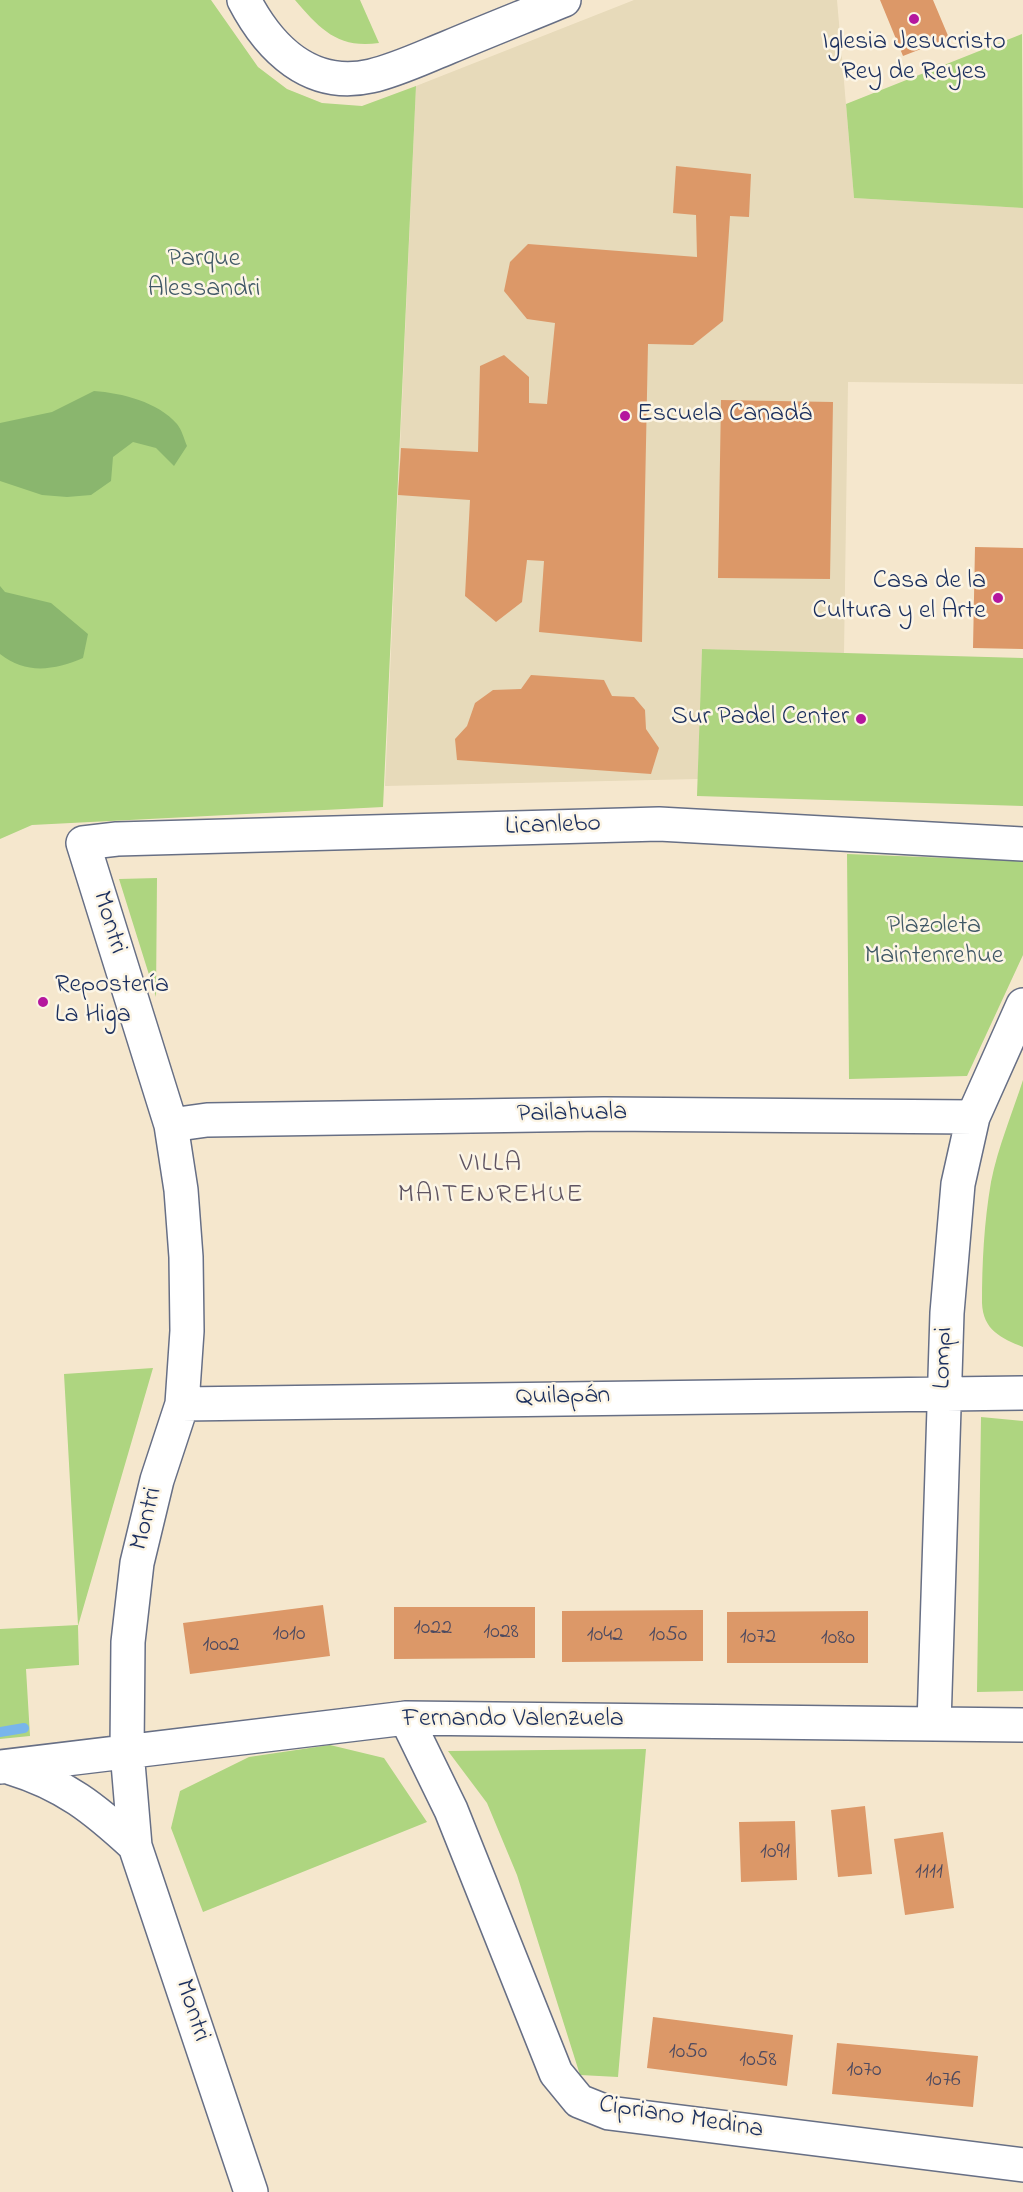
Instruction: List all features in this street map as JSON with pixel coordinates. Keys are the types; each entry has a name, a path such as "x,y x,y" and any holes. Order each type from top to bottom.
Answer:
{"street":[{"path":"244,0 259,29 273,46 291,60 311,70 350,78 381,73 564,0"},
{"name":"Licanlebo","path":"83,843 117,839 659,824 1023,844"},
{"name":"Montri","path":"83,843 171,1125 181,1190 186,1257 187,1331 182,1404 157,1480 137,1563 128,1642 127,1751 135,1846 251,2192"},
{"name":"Lompi","path":"934,1724 944,1392 958,1184 973,1117 1023,1005"},
{"name":"Pailahuala","path":"171,1125 207,1120 604,1114 973,1117"},
{"name":"Quilapán","path":"182,1404 944,1392 1023,1393"},
{"name":"Fernando Valenzuela","path":"3,1767 406,1718 1023,1725"},
{"name":"Cipriano Medina","path":"406,1718 451,1810 556,2073 579,2101 609,2113 1023,2165"},
{"name":"Fernando Valenzuela","path":"3,1767 38,1776 70,1792 101,1814 135,1846"}],"shaded area":[{"name":"Escuela Canadá","path":"634,0 837,0 854,198 1023,208 1023,384 848,382 844,654 702,649 698,779 385,786 416,86"}],"green space":[{"name":"Parque Alessandri","path":"0,0 211,0 258,67 287,89 322,103 362,106 416,86 383,807 32,825 0,839"},
{"path":"295,0 360,0 379,43 352,43 331,35"},
{"path":"1022,34 1023,208 854,198 846,104"},
{"path":"94,391 139,400 169,416 179,426 187,446 174,466 156,448 133,442 113,457 111,481 91,495 67,497 42,495 0,481 0,423 52,412"},
{"path":"0,586 5,592 51,603 88,634 83,658 51,668 30,668 10,661 0,654"},
{"name":"Sur Padel Center","path":"702,649 1023,658 1023,806 697,796"},
{"name":"Plazoleta Maintenrehue","path":"847,854 1023,861 1023,955 967,1076 849,1079"},
{"path":"157,878 156,997 119,879"},
{"path":"1023,1080 1023,1347 995,1332 986,1320 982,1303 982,1273 991,1182 1001,1143"},
{"path":"153,1368 78,1626 79,1665 26,1669 30,1736 0,1739 0,1629 78,1625 64,1374"},
{"path":"981,1417 1023,1421 1023,1691 977,1692"},
{"path":"330,1745 384,1758 427,1822 203,1912 171,1828 180,1791 249,1757"},
{"path":"646,1749 618,2077 580,2075 517,1875 487,1803 448,1751"}],"building":[{"name":"Iglesia Jesucristo Rey de Reyes","path":"880,0 933,0 949,38 903,56"},
{"path":"676,166 751,174 749,217 730,216 723,321 693,345 648,344 642,642 539,632 544,561 527,560 522,602 496,622 465,596 470,500 398,495 401,448 478,452 480,366 504,355 529,377 529,403 547,404 555,323 527,319 504,291 510,262 528,244 697,257 696,215 673,213"},
{"path":"721,400 833,402 830,579 718,578"},
{"name":"Casa de la Cultura y el Arte","path":"975,547 1023,548 1023,649 973,648"},
{"path":"531,675 604,680 612,696 634,697 645,710 646,729 659,748 651,774 457,760 455,739 467,726 475,703 493,690 521,689"},
{"path":"323,1605 330,1656 190,1674 183,1623"},
{"path":"394,1607 535,1607 535,1658 394,1659"},
{"path":"703,1610 703,1661 562,1662 562,1611"},
{"path":"868,1611 868,1663 727,1663 727,1612"},
{"path":"865,1806 872,1874 838,1877 831,1810"},
{"path":"795,1821 797,1880 741,1882 739,1822"},
{"path":"943,1832 954,1908 905,1915 894,1839"},
{"path":"653,2017 793,2035 787,2086 647,2068"},
{"path":"837,2043 978,2056 973,2107 832,2094"}],"waterway":[{"path":"0,1732 24,1728"}],"place":[{"name":"Iglesia Jesucristo Rey de Reyes","path":"914,19"},
{"name":"Escuela Canadá","path":"625,416"},
{"name":"Casa de la Cultura y el Arte","path":"998,598"},
{"name":"Sur Padel Center","path":"861,719"},
{"name":"Repostería La Higa","path":"43,1002"}],"district":[{"name":"VILLA MAITENREHUE","path":"491,1182"}]}
